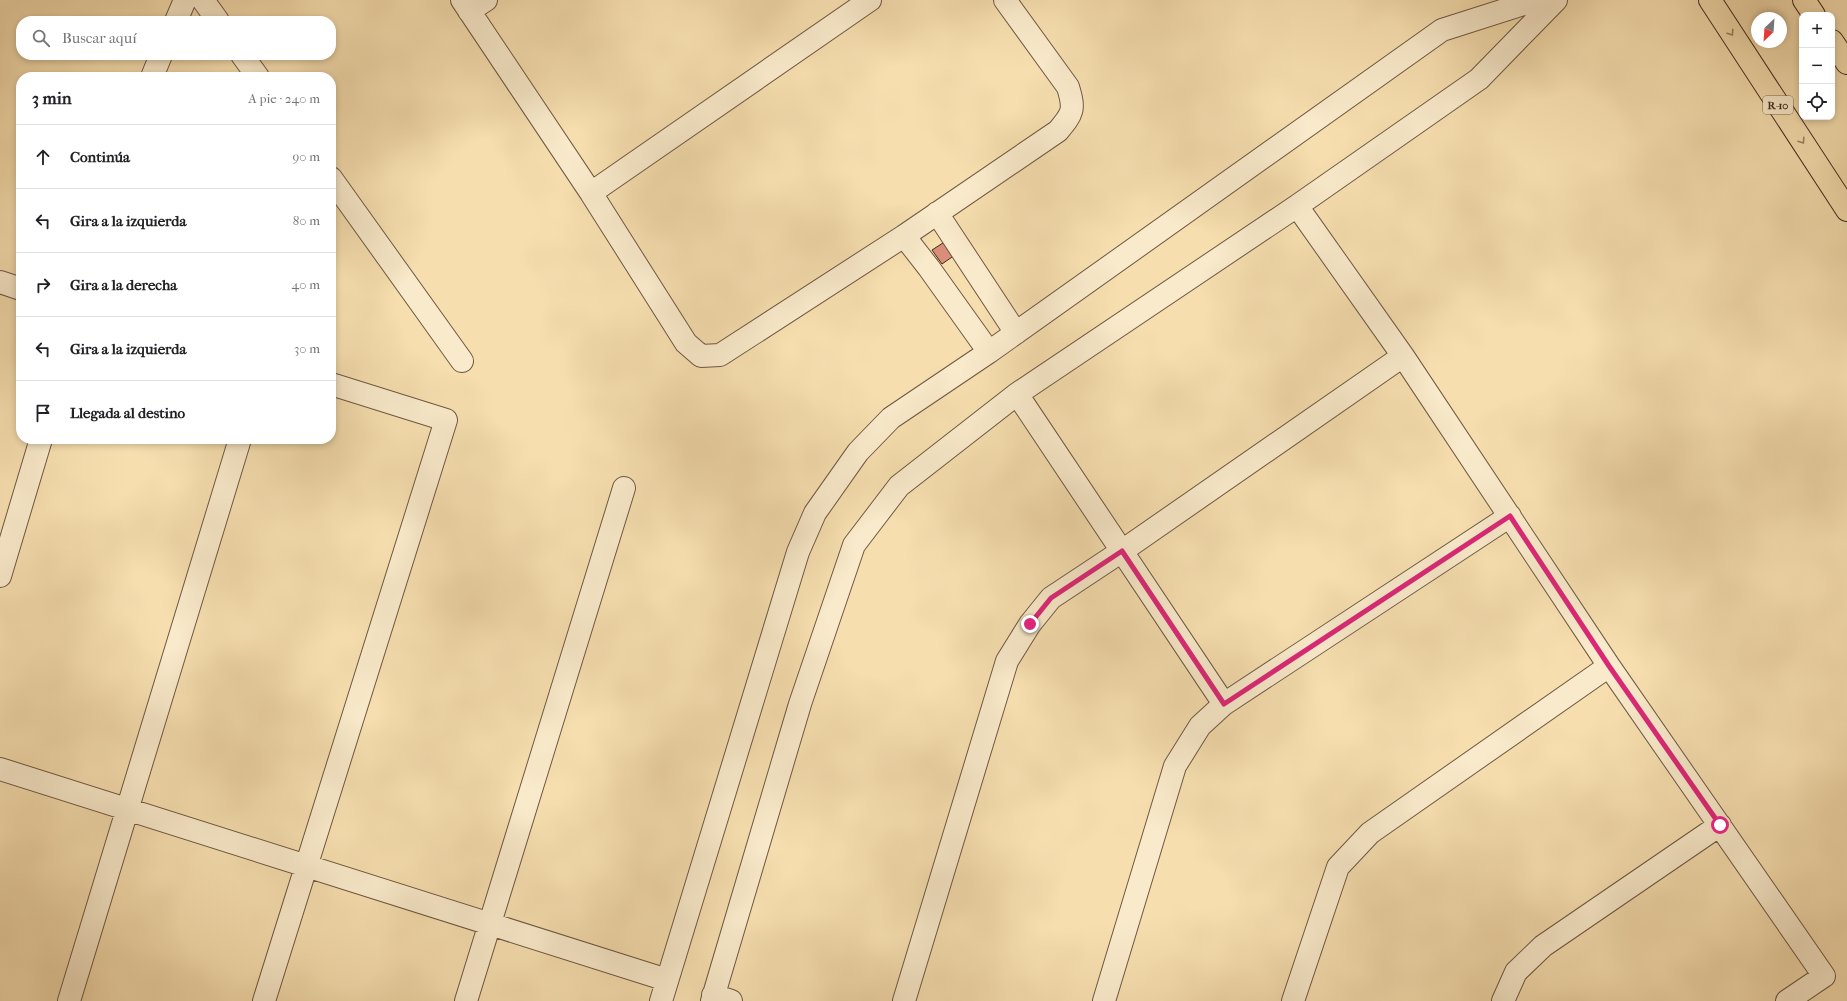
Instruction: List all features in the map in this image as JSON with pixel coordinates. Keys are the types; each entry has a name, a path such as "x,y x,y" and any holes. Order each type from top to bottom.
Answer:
{"main road":[{"name":"R-10","path":"1710,0 1847,210"},
{"path":"1804,0 1812,12"},
{"path":"1835,45 1847,63"}],"street":[{"path":"178,16 185,0"},
{"path":"203,0 214,16"},
{"path":"591,193 870,0"},
{"path":"472,4 686,343 701,356 720,356 904,236 1058,131 1070,117 1073,103 1068,87 1005,0"},
{"path":"660,1001 798,552 815,512 858,452 891,418 1016,333 1442,30 1536,0"},
{"path":"719,999 800,704 854,545 899,486 1017,394 1297,206 1479,79 1556,0"},
{"path":"154,72 159,60"},
{"path":"246,60 254,72"},
{"path":"336,185 462,361"},
{"path":"1297,206 1403,356 1609,666 1824,976 1787,1001"},
{"path":"937,213 1016,333"},
{"path":"904,236 929,268 989,352"},
{"path":"0,282 16,287"},
{"path":"904,1001 1007,661 1030,624 1051,598 1122,551 1403,356"},
{"path":"264,1001 446,420 336,386"},
{"path":"1017,394 1224,704"},
{"path":"0,576 40,444"},
{"path":"69,1001 238,444"},
{"path":"466,1001 624,488"},
{"path":"1104,1001 1175,766 1200,726 1224,704 1510,516"},
{"path":"1293,1001 1338,867 1359,844 1370,833 1609,666"},
{"path":"0,769 667,980"},
{"path":"1503,1001 1516,972 1543,946 1720,825"}],"building":[{"path":"946,241 955,255 942,264 932,250"}],"route":[{"path":"1030,624 1051,598 1122,551 1224,704 1510,516 1609,666 1720,825"}]}
